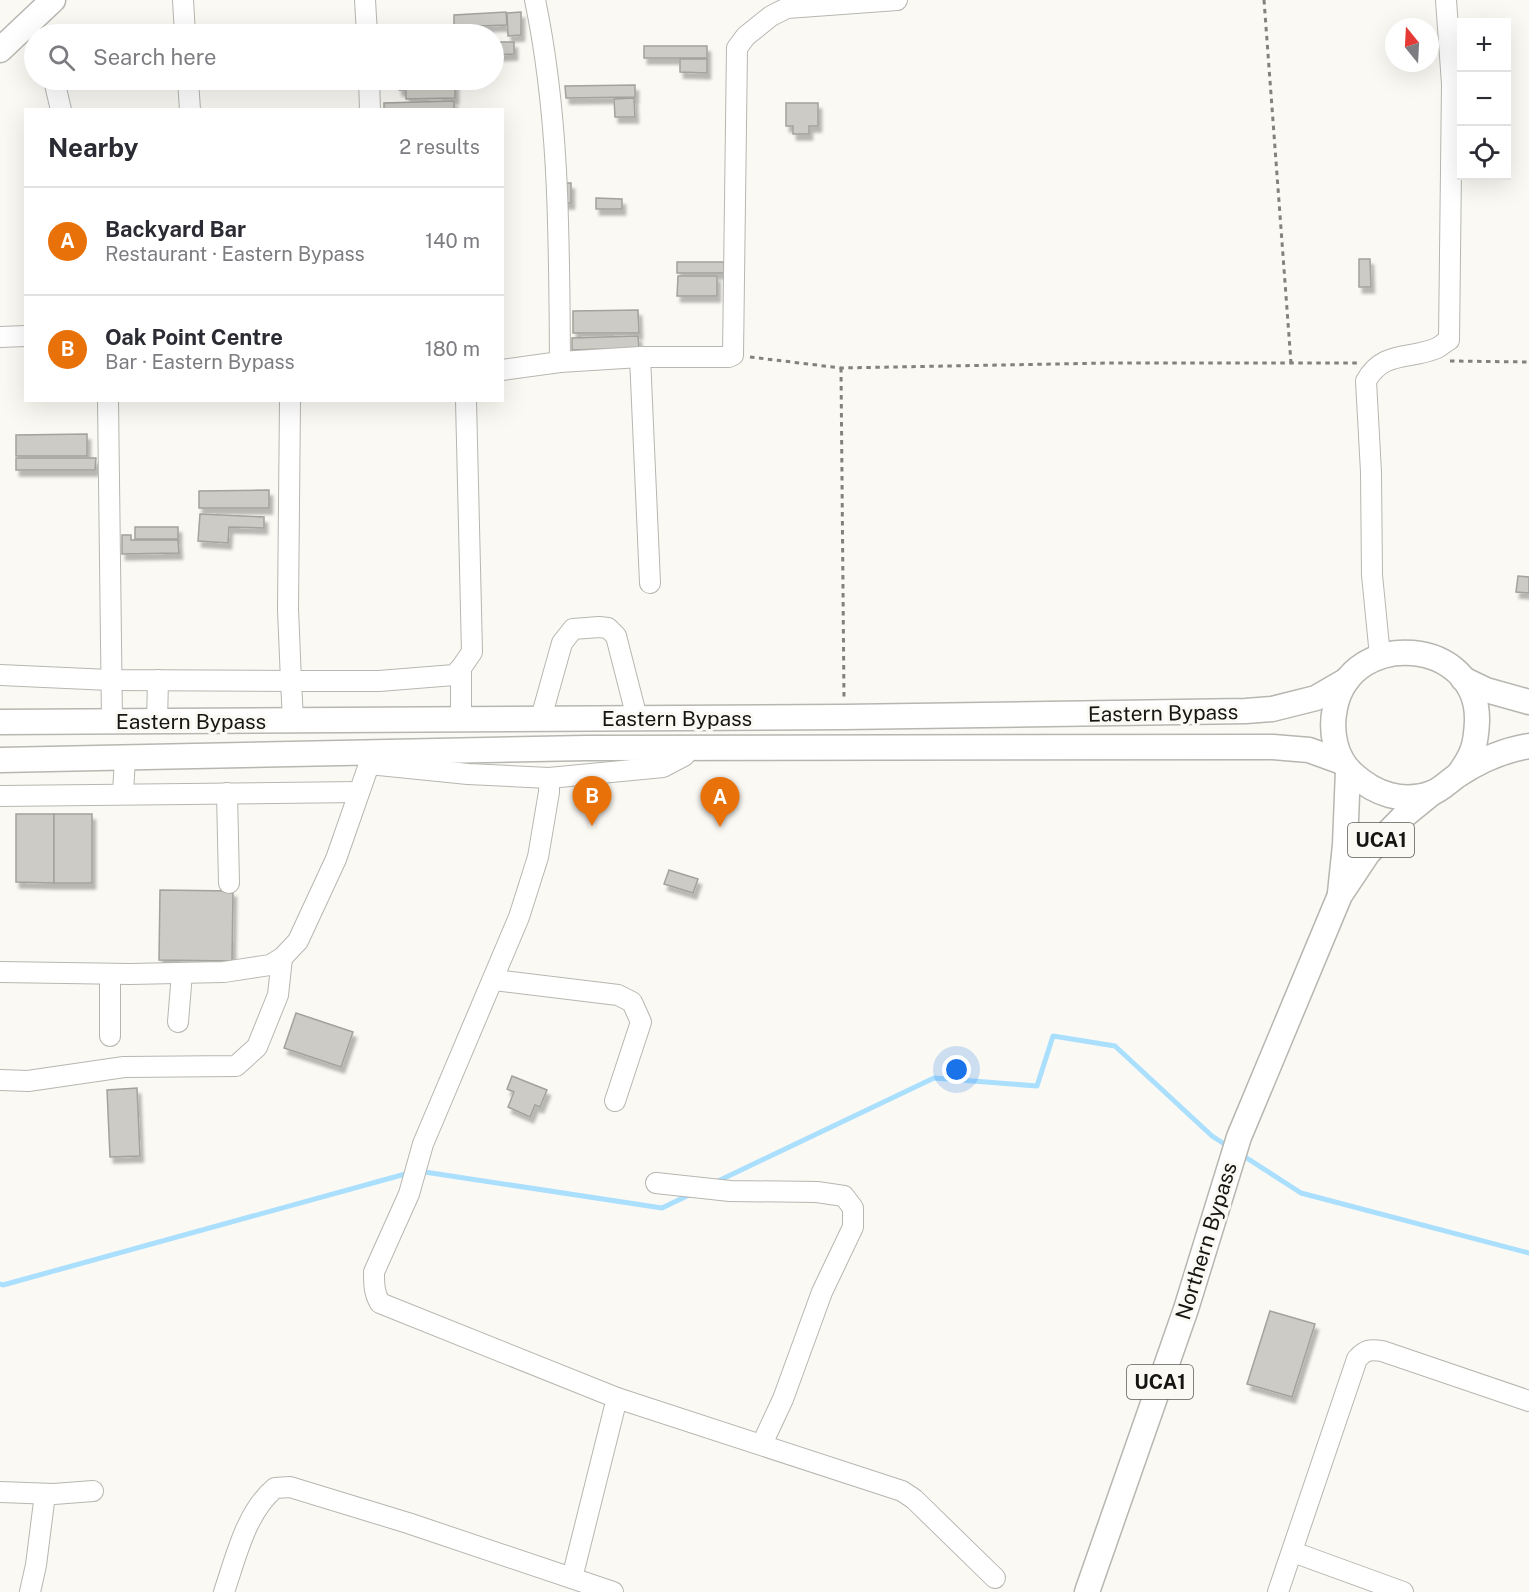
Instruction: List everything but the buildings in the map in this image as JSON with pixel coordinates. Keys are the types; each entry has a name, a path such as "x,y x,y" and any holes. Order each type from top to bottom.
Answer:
{"main road":[{"path":"39,24 53,0"},
{"path":"0,50 24,35"},
{"name":"Eastern Bypass","path":"0,722 844,717 1246,711 1272,709 1316,698 1347,680 1359,668 1380,656 1405,651 1422,653 1444,663 1463,679 1486,690 1529,702"},
{"name":"Eastern Bypass","path":"1458,775 1469,759 1476,742 1477,709 1472,693 1463,679"},
{"name":"Eastern Bypass","path":"1347,680 1337,699 1332,720 1334,742 1345,766 1365,786 1386,795 1409,798 1432,793 1488,758 1529,746"},
{"name":"Eastern Bypass","path":"0,760 125,757 371,758 691,748 1274,747 1310,750 1345,766"},
{"name":"UCA1","path":"1340,895 1345,845 1345,766"},
{"name":"UCA1","path":"1340,895 1368,853 1405,814 1432,793"},
{"name":"Northern Bypass","path":"1087,1592 1186,1309 1227,1170 1340,895"}],"street":[{"path":"183,0 184,24"},
{"path":"365,0 366,24"},
{"path":"535,0 544,45 556,163 560,362"},
{"path":"504,370 560,362 640,357 729,357 733,355 737,48 746,36 771,16 787,8 897,0"},
{"path":"1380,656 1372,575 1371,472 1366,381 1380,363 1398,356 1437,348 1449,340 1452,84 1446,0"},
{"path":"56,90 61,108"},
{"path":"189,90 190,108"},
{"path":"369,90 370,108"},
{"path":"0,337 24,336"},
{"path":"640,357 650,583"},
{"path":"108,402 112,721"},
{"path":"290,402 288,609 293,720"},
{"path":"0,675 110,680 291,681 379,681 454,675 472,652 466,402"},
{"path":"541,718 566,635 573,629 599,627 608,628 616,636 637,718"},
{"path":"461,668 461,719"},
{"path":"157,721 158,680"},
{"path":"0,972 110,974 224,972 270,965 282,958 298,941 336,860 371,758 468,774 549,778 663,767 684,756 691,748"},
{"path":"123,794 125,757"},
{"path":"549,778 549,792 538,857 519,917 423,1144 410,1194 374,1272 376,1295 380,1303 617,1398 902,1491 914,1499 994,1578"},
{"path":"0,796 359,792"},
{"path":"227,793 229,883"},
{"path":"0,1080 28,1081 124,1067 236,1066 257,1047 278,995 282,958"},
{"path":"178,1022 182,973"},
{"path":"110,974 110,1036"},
{"path":"494,980 618,995 632,1002 641,1022 615,1101"},
{"path":"656,1183 730,1191 817,1192 844,1196 853,1208 853,1227 822,1292 783,1399 762,1444"},
{"path":"1278,1592 1357,1359 1362,1353 1370,1349 1382,1351 1529,1401"},
{"path":"572,1578 617,1398"},
{"path":"224,1592 259,1504 275,1488 290,1487 408,1523 613,1592"},
{"path":"0,1492 45,1494 93,1491"},
{"path":"30,1592 36,1565 45,1494"},
{"path":"1293,1552 1403,1592"}],"path":[{"path":"1264,0 1291,363"},
{"path":"733,355 841,368 1107,363 1380,363"},
{"path":"1443,360 1465,363 1529,362"},
{"path":"841,368 844,717"}],"waterway":[{"path":"716,1182 934,1078 1037,1086 1053,1036 1115,1046 1212,1136 1229,1147"},
{"path":"1242,1155 1301,1193 1529,1253"},
{"path":"418,1171 662,1208 691,1194"},
{"path":"0,1284 409,1173"}],"place":[{"name":"Oak Point Centre","path":"592,826"},
{"name":"Backyard Bar","path":"720,827"}]}
